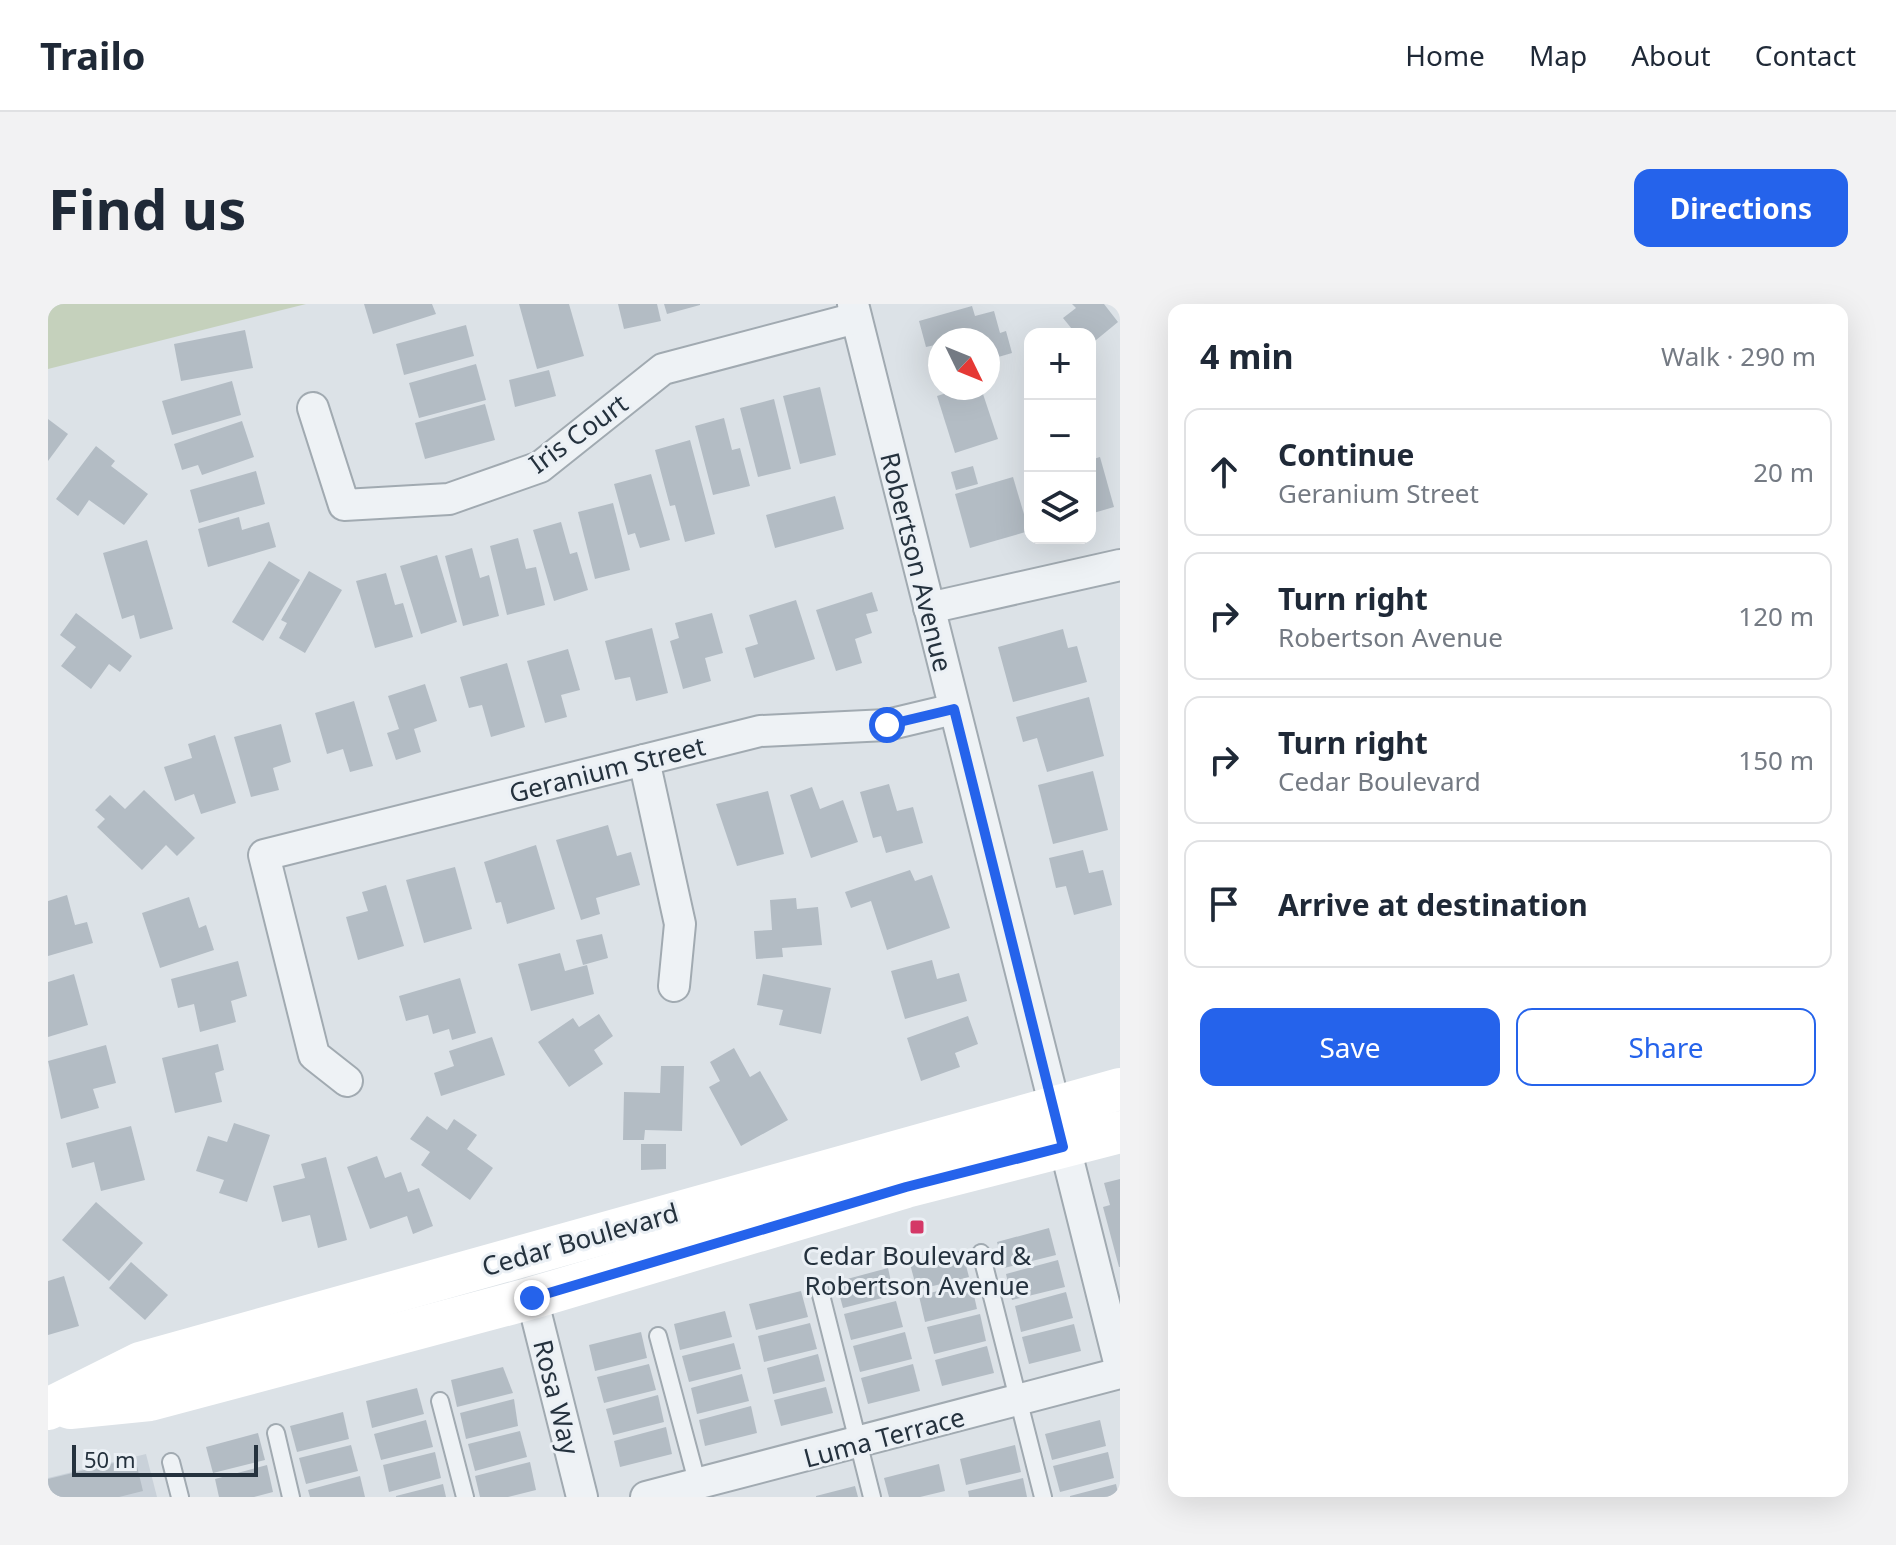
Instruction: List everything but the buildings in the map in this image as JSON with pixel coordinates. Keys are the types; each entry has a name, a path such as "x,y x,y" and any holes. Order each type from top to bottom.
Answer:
{"main road":[{"name":"Cedar Boulevard","path":"48,1409 140,1363 1120,1089"},
{"name":"Cedar Boulevard","path":"48,1409 150,1400 532,1298 906,1187 1120,1132"}],"street":[{"name":"Iris Court","path":"313,408 344,505 449,499 540,467 663,369 854,311"},
{"name":"Robertson Avenue","path":"854,311 1120,1366"},
{"path":"929,608 1120,565"},
{"name":"Geranium Street","path":"347,1081 314,1055 264,855 760,731 887,725 954,709"},
{"path":"644,760 680,924 674,986"},
{"name":"Rosa Way","path":"532,1298 582,1497"},
{"name":"Luma Terrace","path":"646,1497 699,1491 1120,1373"}],"lane":[{"path":"981,1253 1043,1497"},
{"path":"820,1291 872,1497"},
{"path":"658,1336 699,1491"},
{"path":"440,1401 465,1497"},
{"path":"276,1433 291,1497"},
{"path":"171,1462 180,1497"}],"shaded area":[{"path":"146,1454 157,1497 48,1497 48,1478"}],"green space":[{"path":"48,304 306,304 48,369"}],"place":[{"name":"Cedar Boulevard & Robertson Avenue","path":"917,1227"}],"route":[{"path":"532,1298 906,1187 1063,1147 954,709 887,725"}]}
